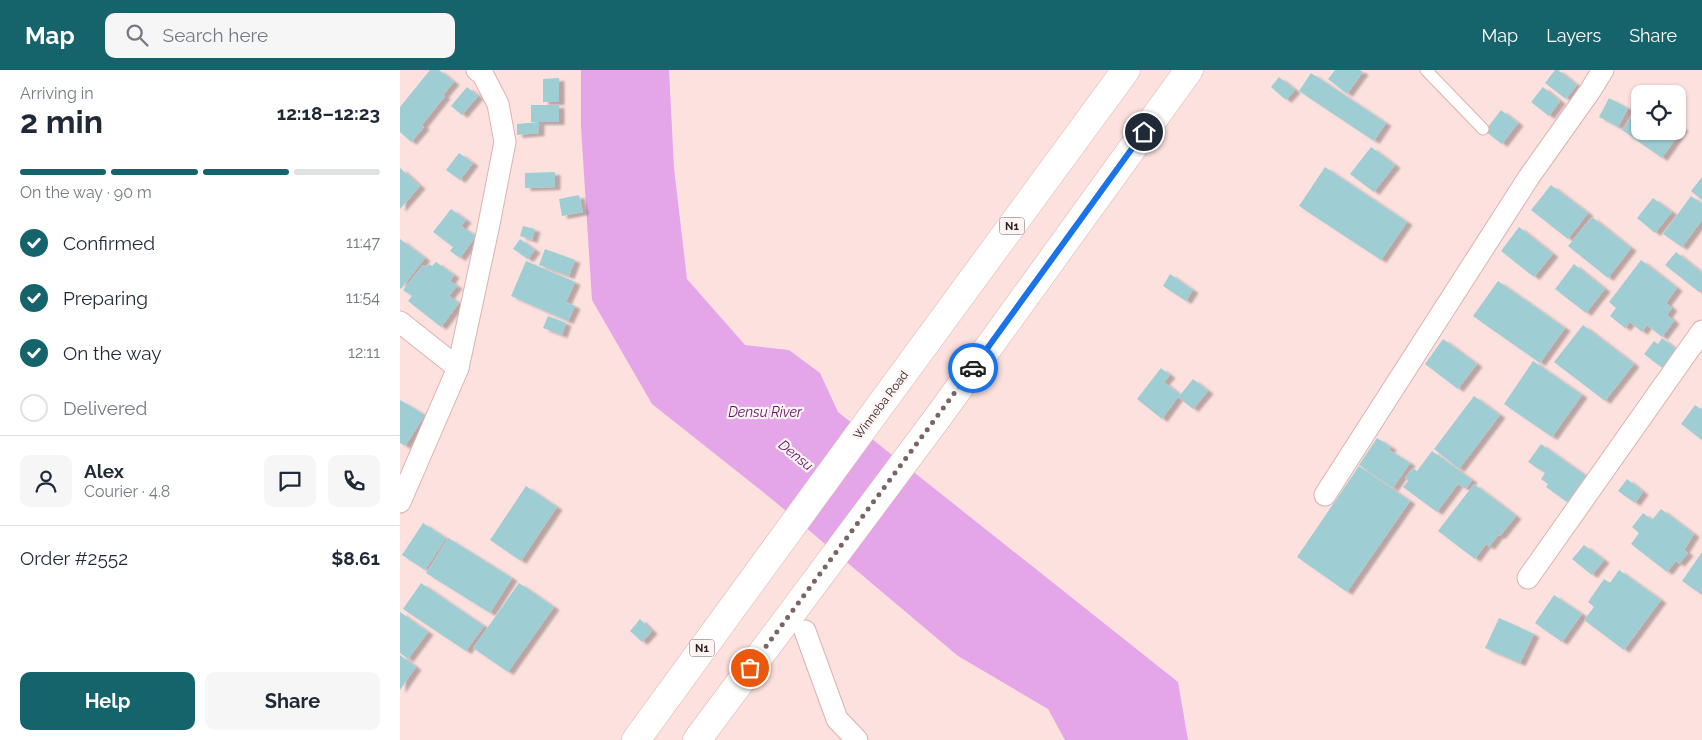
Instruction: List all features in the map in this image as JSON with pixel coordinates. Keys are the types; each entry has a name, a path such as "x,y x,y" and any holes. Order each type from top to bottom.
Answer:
{"highway":[{"name":"Winneba Road","path":"636,740 768,556 898,383 1126,70"},
{"path":"697,740 810,586 941,413 1189,70"}],"street":[{"path":"400,502 458,368 505,142 498,104 483,75 477,70"},
{"path":"1325,495 1529,177 1603,70"},
{"path":"400,322 458,368"},
{"path":"1528,578 1702,331"},
{"path":"805,631 837,719 857,740"}],"lane":[{"path":"1426,70 1483,129"}],"water":[{"name":"Densu River","path":"581,70 669,70 674,168 687,279 745,345 789,350 820,373 838,412 1178,682 1188,740 1065,740 1048,709 958,656 773,500 652,404 592,300 581,127"}],"building":[{"path":"430,70 439,70 454,82 422,125 424,127 411,142 400,132 400,107"},
{"path":"1335,70 1360,70 1363,72 1347,94 1328,79"},
{"path":"1555,70 1558,70 1577,85 1566,99 1545,83"},
{"path":"1311,73 1386,123 1374,141 1299,91"},
{"path":"1279,77 1295,90 1286,100 1271,87"},
{"path":"559,78 559,102 543,102 543,79"},
{"path":"467,87 478,96 462,115 451,106"},
{"path":"1543,87 1560,101 1549,116 1531,102"},
{"path":"1609,98 1628,108 1618,127 1599,117"},
{"path":"531,105 559,105 559,122 531,122"},
{"path":"1501,110 1518,123 1502,144 1485,131"},
{"path":"1631,118 1631,136 1622,130"},
{"path":"539,122 539,133 517,135 517,124"},
{"path":"1636,140 1675,140 1662,158"},
{"path":"1371,147 1395,165 1374,192 1350,174"},
{"path":"459,153 473,163 460,180 446,170"},
{"path":"1325,167 1407,222 1381,260 1299,206"},
{"path":"400,168 420,186 400,209"},
{"path":"555,172 555,187 525,188 525,173"},
{"path":"1702,177 1702,200 1691,191"},
{"path":"1551,185 1588,213 1568,239 1531,210"},
{"path":"579,195 583,212 562,216 559,199"},
{"path":"1691,196 1702,204 1702,220 1682,247 1663,234"},
{"path":"1653,198 1672,212 1655,233 1637,218"},
{"path":"451,209 466,220 461,226 476,236 460,258 450,251 453,247 433,232"},
{"path":"1592,217 1631,248 1608,278 1568,246"},
{"path":"523,226 535,229 532,240 520,236"},
{"path":"1519,227 1553,254 1534,277 1501,251"},
{"path":"400,239 425,258 401,289 400,288"},
{"path":"520,239 535,250 528,259 513,249"},
{"path":"545,249 575,260 569,276 539,265"},
{"path":"1676,252 1702,273 1702,289 1699,292 1665,265"},
{"path":"1641,260 1677,288 1666,303 1672,308 1667,315 1674,321 1662,337 1647,325 1642,332 1630,322 1625,328 1610,316 1616,308 1609,302"},
{"path":"526,261 575,282 566,302 575,306 568,321 511,296"},
{"path":"436,262 454,275 450,281 457,286 449,296 459,303 441,327 408,301 412,296 403,290 423,265 426,267 429,264 432,266"},
{"path":"1574,264 1605,289 1586,313 1555,289"},
{"path":"1170,274 1193,290 1186,301 1163,286"},
{"path":"1498,281 1565,328 1540,363 1473,316"},
{"path":"548,316 566,323 562,335 543,328"},
{"path":"1583,325 1634,364 1605,401 1554,362"},
{"path":"1662,338 1678,351 1669,373 1644,354 1654,341 1658,344"},
{"path":"1443,339 1477,364 1458,389 1425,364"},
{"path":"1533,361 1582,395 1552,437 1504,404"},
{"path":"1161,368 1170,375 1164,382 1180,395 1193,379 1208,391 1193,409 1178,397 1162,419 1137,399"},
{"path":"1474,396 1500,415 1459,469 1434,449"},
{"path":"400,400 425,415 405,446 400,443"},
{"path":"1695,405 1702,410 1702,440 1681,424"},
{"path":"1377,438 1391,447 1389,450 1410,463 1393,488 1359,465"},
{"path":"1541,444 1586,476 1567,502 1546,487 1548,484 1541,479 1545,473 1528,462"},
{"path":"1432,451 1472,480 1466,489 1458,484 1437,512 1403,487 1408,481 1405,478 1413,468 1417,471"},
{"path":"1359,466 1410,501 1347,592 1297,557"},
{"path":"1627,479 1643,492 1635,503 1618,491"},
{"path":"1474,484 1516,516 1489,547 1486,544 1475,559 1438,531"},
{"path":"526,486 557,507 521,561 490,540"},
{"path":"1661,509 1694,534 1684,550 1688,553 1679,564 1676,561 1667,572 1631,544 1639,533 1632,527 1643,513 1652,520"},
{"path":"423,523 446,538 425,570 402,555"},
{"path":"448,538 512,578 490,613 426,573"},
{"path":"1584,545 1604,560 1592,575 1572,559"},
{"path":"1702,552 1702,595 1682,581"},
{"path":"1619,570 1661,600 1624,650 1584,620 1594,607 1588,602 1604,579 1610,583"},
{"path":"421,583 484,626 466,651 403,609"},
{"path":"519,583 554,607 508,672 473,648"},
{"path":"1554,595 1582,614 1562,642 1535,623"},
{"path":"400,612 428,632 408,659 400,653"},
{"path":"1499,618 1534,634 1520,663 1485,648"},
{"path":"640,619 652,631 642,642 630,631"},
{"path":"400,655 416,667 400,690"}],"way so far":[{"path":"750,668 973,368"}],"route":[{"path":"973,368 1144,132"}],"water label":[{"name":"Densu","path":"796,455"}]}
